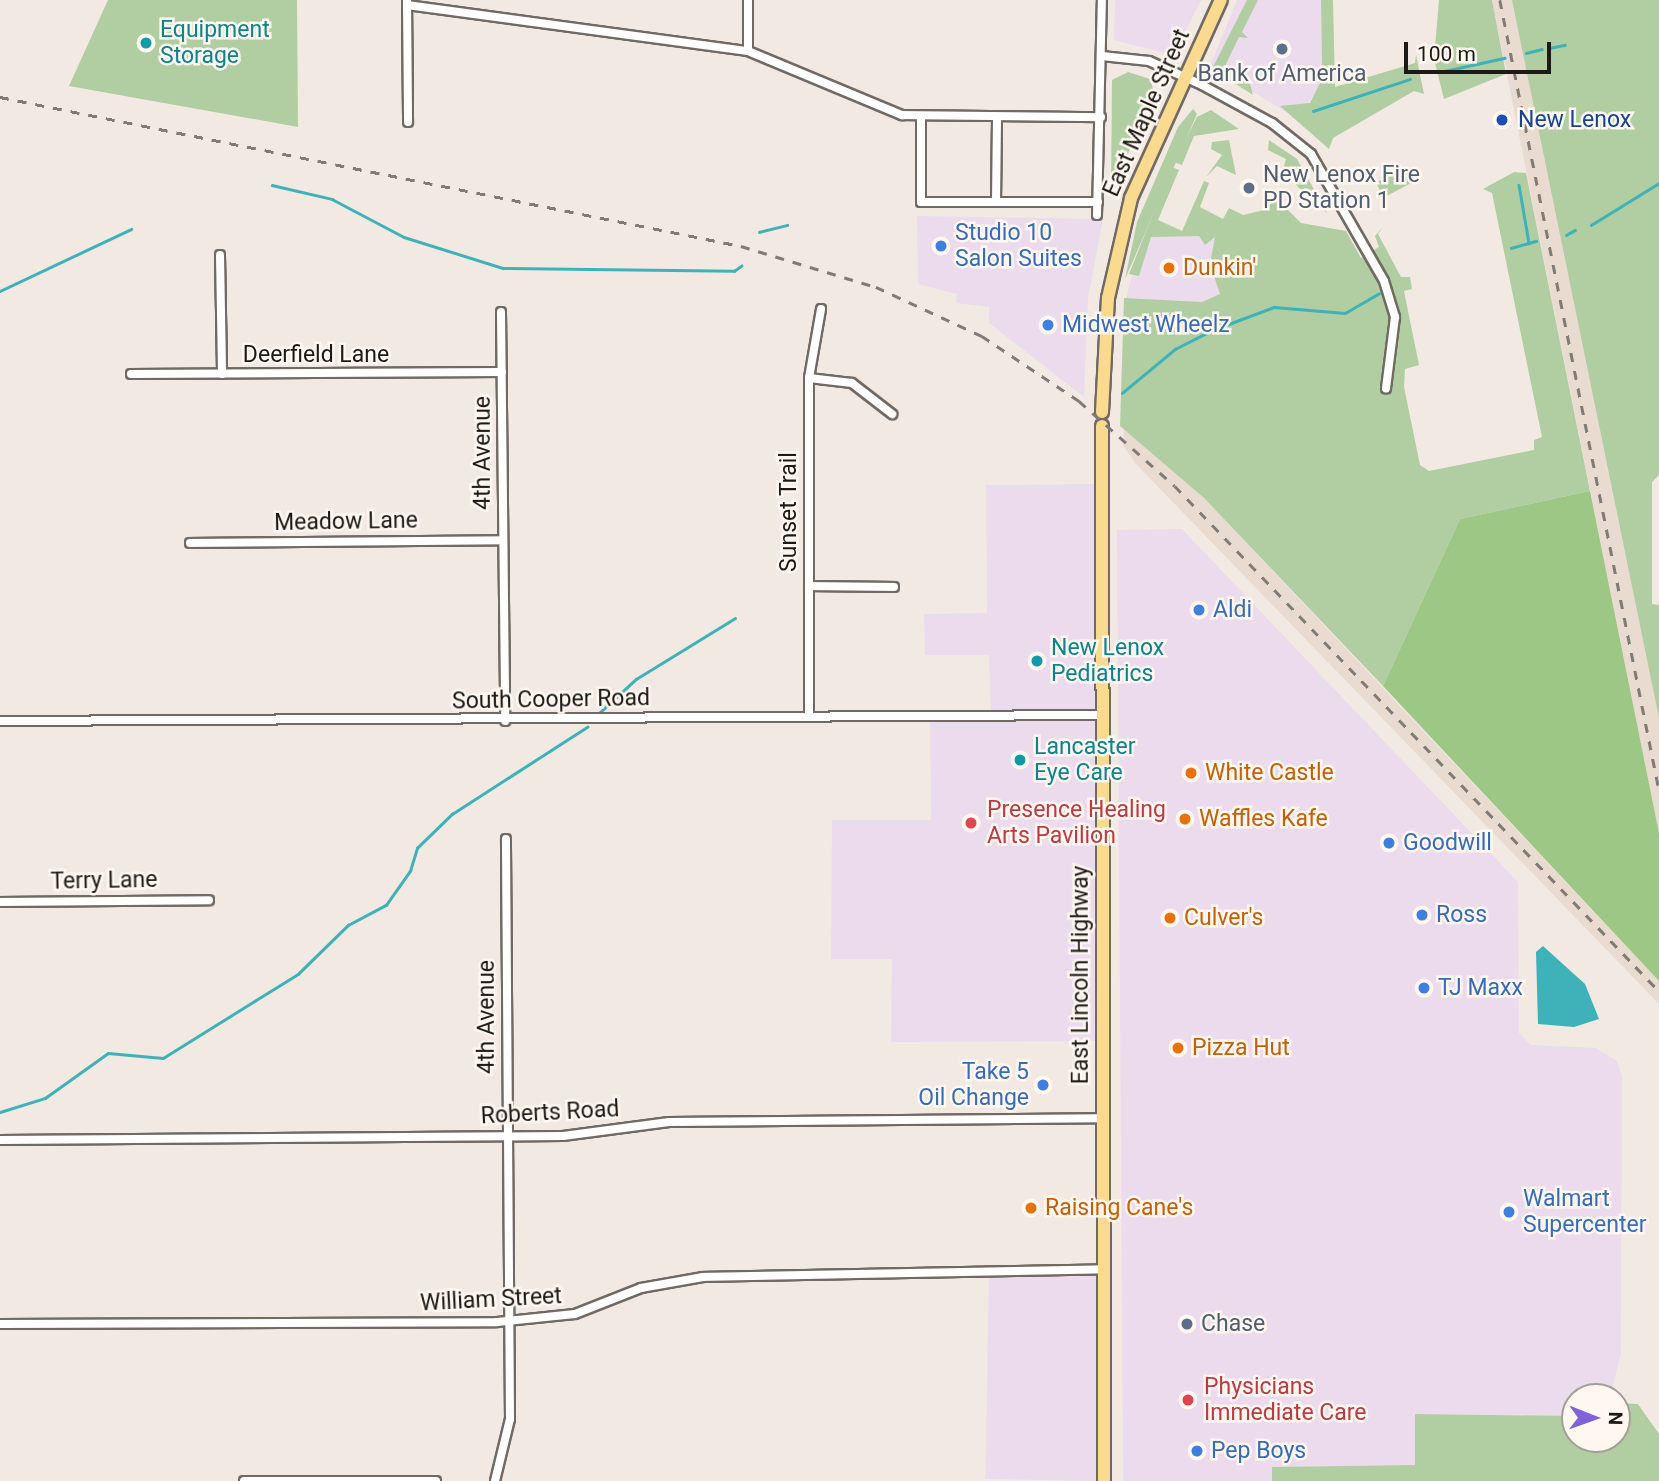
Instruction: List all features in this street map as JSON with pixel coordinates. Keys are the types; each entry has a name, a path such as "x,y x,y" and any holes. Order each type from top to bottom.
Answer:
{"main road":[{"name":"East Maple Street","path":"1102,412 1116,250 1149,150 1221,0"},
{"name":"East Lincoln Highway","path":"1102,426 1101,1118 1104,1481"}],"street":[{"path":"748,0 748,51"},
{"path":"1097,215 1102,0"},
{"path":"408,122 407,2 748,51 888,112 921,118 1101,117"},
{"path":"1102,56 1149,61 1272,123 1311,154 1384,281 1395,317 1386,388"},
{"path":"921,118 921,202 1098,202"},
{"path":"996,202 997,119"},
{"path":"220,255 222,374"},
{"name":"Sunset Trail","path":"808,716 809,378 821,309"},
{"name":"4th Avenue","path":"501,312 505,721"},
{"name":"Deerfield Lane","path":"131,374 502,373"},
{"path":"809,378 852,383 892,414"},
{"name":"Meadow Lane","path":"190,543 503,540"},
{"path":"809,586 894,587"},
{"name":"South Cooper Road","path":"0,721 505,721 1102,715"},
{"name":"4th Avenue","path":"495,1481 510,1419 506,839"},
{"name":"Terry Lane","path":"0,902 209,900"},
{"name":"Roberts Road","path":"0,1139 507,1136 668,1122 1101,1118"},
{"name":"William Street","path":"0,1324 509,1321 575,1314 641,1287 704,1277 1104,1269"},
{"path":"244,1481 436,1481"}],"shaded area":[{"path":"1115,0 1201,0 1183,36 1165,53 1114,40"},
{"path":"1237,0 1321,0 1322,83 1298,119 1210,66"},
{"path":"1492,0 1519,0 1659,718 1659,833"},
{"path":"917,216 1103,219 1088,298 1084,397 989,323 989,307 956,303 957,294 918,284"},
{"path":"1221,233 1223,305 1124,306 1143,234"},
{"path":"1124,429 1204,498 1659,981 1659,1004 1135,463 1123,445"},
{"path":"1099,484 1100,1041 891,1042 892,959 831,959 832,820 931,820 930,717 991,716 989,655 925,655 924,614 987,613 986,485"},
{"path":"1182,529 1518,882 1519,1033 1531,1045 1596,1048 1617,1061 1622,1076 1621,1353 1614,1383 1561,1383 1561,1416 1415,1414 1415,1465 1273,1467 1272,1481 1123,1481 1117,530"},
{"path":"989,1270 1100,1272 1096,1481 985,1479"}],"green space":[{"path":"108,0 297,0 298,127 69,86"},
{"path":"1247,0 1258,0 1242,32 1248,38 1239,37 1224,68 1250,84 1253,95 1212,69"},
{"path":"1321,0 1333,0 1335,87 1415,63 1416,55 1424,94 1414,91 1333,138 1329,149 1280,106 1310,103 1320,83 1314,79 1322,66"},
{"path":"1439,0 1492,0 1506,74 1444,99 1434,59"},
{"path":"1512,0 1659,0 1659,475 1652,482 1652,604 1659,605 1659,718"},
{"path":"1128,72 1150,79 1154,92 1111,194 1112,80"},
{"path":"1193,109 1197,114 1125,279 1137,222 1178,127"},
{"path":"1211,110 1239,129 1194,136 1182,165 1174,162 1197,117"},
{"path":"1229,140 1236,175 1217,166 1206,177 1222,155 1211,149 1212,142"},
{"path":"1269,140 1297,159 1327,213 1295,184 1299,179 1284,166 1286,159 1268,150"},
{"path":"1172,167 1179,170 1158,220 1182,231 1204,181 1209,183 1200,207 1223,219 1229,208 1243,215 1264,210 1276,198 1301,223 1346,231 1361,258 1379,247 1375,236 1383,227 1378,234 1401,277 1410,277 1412,289 1404,291 1419,365 1405,369 1404,387 1420,465 1429,471 1534,450 1534,440 1542,437 1492,193 1483,189 1514,172 1526,173 1590,491 1460,519 1383,686 1204,498 1120,426 1124,298 1202,302 1220,294 1210,264 1215,237 1205,245 1199,236 1151,237 1139,276 1129,274"},
{"path":"1405,167 1413,182 1384,198 1376,182"},
{"path":"1590,491 1659,833 1659,981 1383,686 1460,519"},
{"path":"1631,1404 1638,1404 1659,1434 1659,1481 1272,1481 1272,1467 1415,1465 1415,1414 1561,1416 1561,1453 1631,1453"}],"water":[{"path":"1543,946 1585,984 1599,1019 1574,1027 1538,1024 1536,952"}],"waterway":[{"path":"1549,48 1565,45"},
{"path":"1526,53 1542,49"},
{"path":"1440,72 1504,58"},
{"path":"1313,111 1410,79"},
{"path":"1591,225 1659,183"},
{"path":"272,185 332,199 404,237 503,268 734,271 741,266"},
{"path":"1519,185 1529,243"},
{"path":"759,232 787,225"},
{"path":"0,291 131,229"},
{"path":"1566,235 1575,230"},
{"path":"1511,248 1536,241"},
{"path":"1122,393 1175,349 1210,331 1274,307 1345,313 1379,293"},
{"path":"597,715 636,679 735,618"},
{"path":"0,1112 45,1098 108,1053 163,1058 298,974 348,925 386,905 410,871 417,848 452,814 587,727"}],"railway":[{"path":"1500,0 1659,789"},
{"path":"0,97 741,246 876,287 982,336 1079,401 1175,486 1659,991"}],"place":[{"name":"Equipment Storage","path":"146,43"},
{"name":"Bank of America","path":"1282,49"},
{"name":"New Lenox","path":"1502,120"},
{"name":"New Lenox Fire PD Station 1","path":"1249,188"},
{"name":"Studio 10 Salon Suites","path":"941,246"},
{"name":"Dunkin'","path":"1169,268"},
{"name":"Midwest Wheelz","path":"1048,325"},
{"name":"Aldi","path":"1199,610"},
{"name":"New Lenox Pediatrics","path":"1037,661"},
{"name":"Lancaster Eye Care","path":"1020,760"},
{"name":"White Castle","path":"1191,773"},
{"name":"Waffles Kafe","path":"1185,819"},
{"name":"Presence Healing Arts Pavilion","path":"971,823"},
{"name":"Goodwill","path":"1389,843"},
{"name":"Ross","path":"1422,915"},
{"name":"Culver's","path":"1170,918"},
{"name":"TJ Maxx","path":"1424,988"},
{"name":"Pizza Hut","path":"1178,1048"},
{"name":"Take 5 Oil Change","path":"1043,1085"},
{"name":"Raising Cane's","path":"1031,1208"},
{"name":"Walmart Supercenter","path":"1509,1212"},
{"name":"Chase","path":"1187,1324"},
{"name":"Physicians Immediate Care","path":"1188,1400"},
{"name":"Pep Boys","path":"1197,1451"}]}
